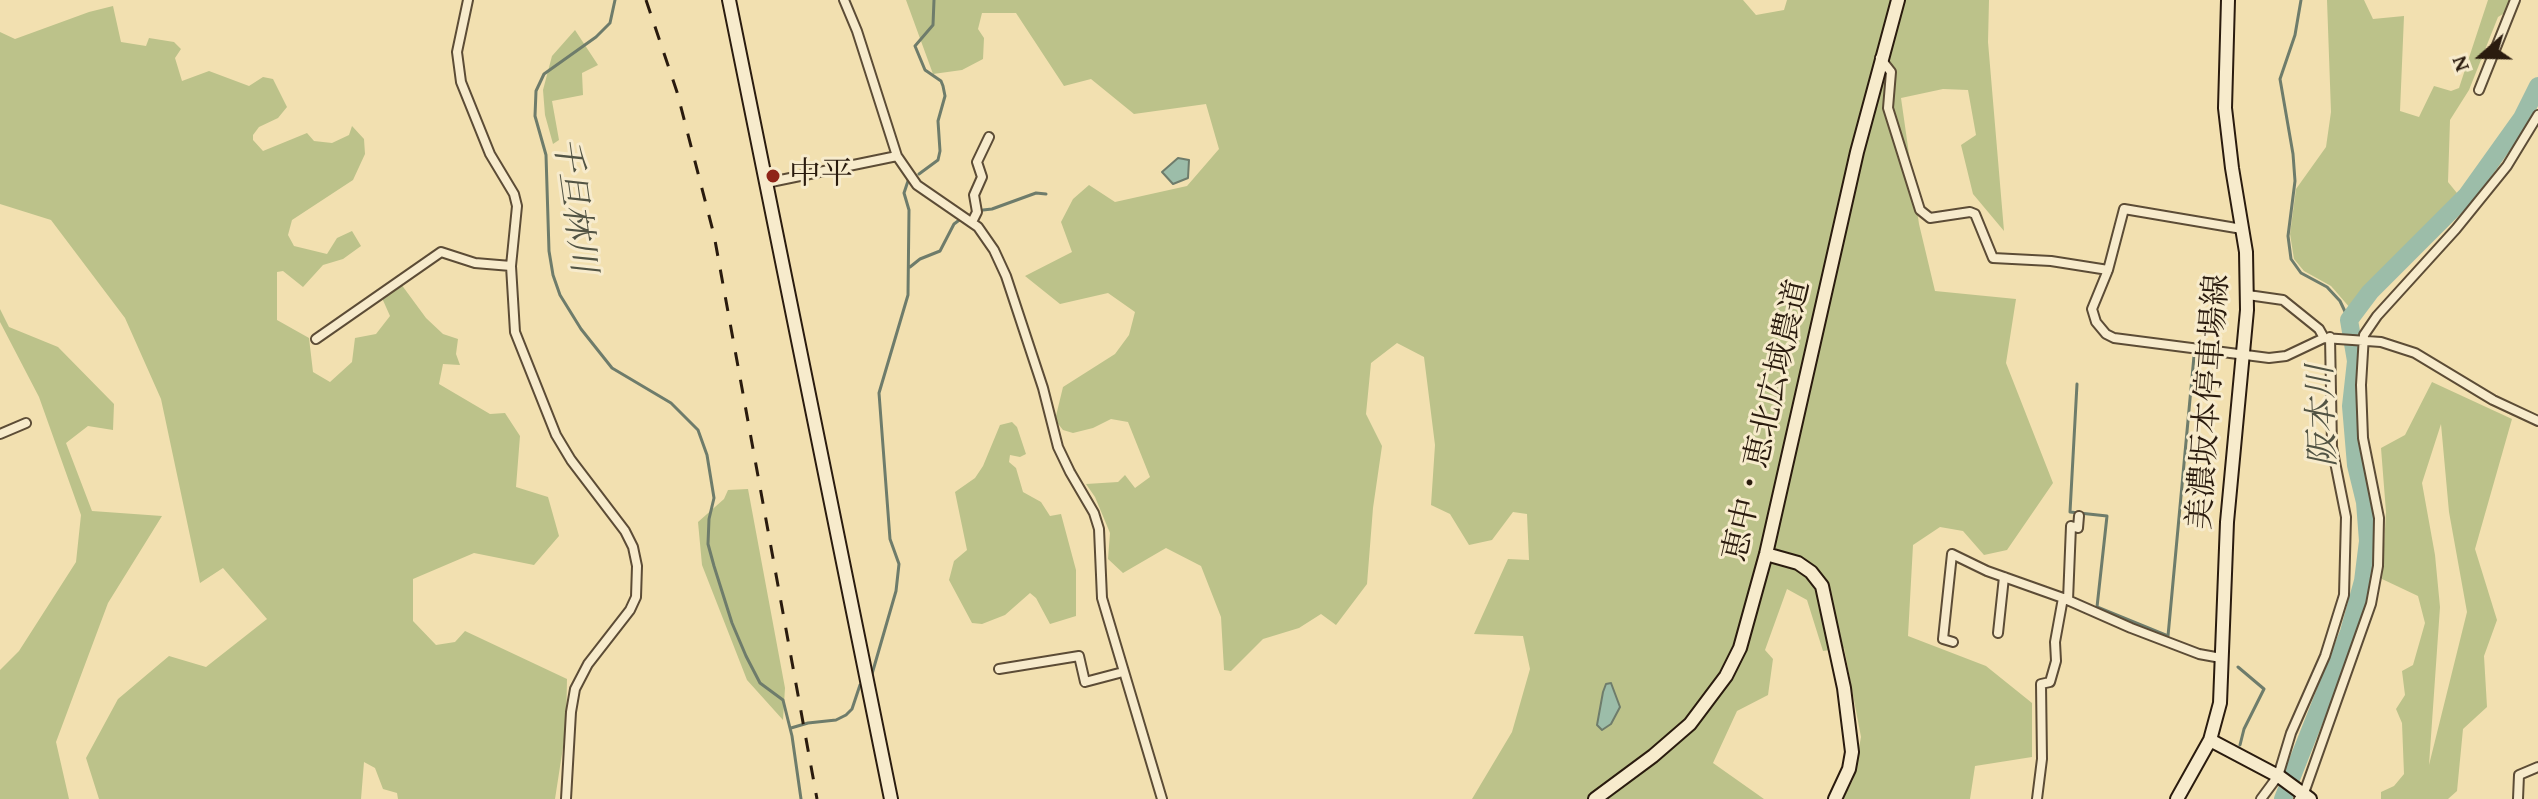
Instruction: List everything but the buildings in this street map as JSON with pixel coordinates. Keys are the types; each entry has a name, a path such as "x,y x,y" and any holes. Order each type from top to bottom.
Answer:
{"street":[{"path":"468,0 457,52 458,68 470,111 490,154 514,194 517,206 511,266 515,332 556,435 571,460 625,531 637,566 636,597 630,610 588,664 575,689 566,799"},
{"path":"729,0 891,799"},
{"path":"844,0 897,156 917,185 972,222 985,235 1006,276 1043,388 1058,447 1094,513 1099,529 1102,598 1162,799"},
{"name":"恵中・恵北広域農道","path":"1595,799 1653,756 1702,711 1726,676 1740,648 1766,554 1880,58 1898,0"},
{"name":"美濃坂本停車場線","path":"2177,799 2210,740 2220,703 2227,522 2248,295 2225,108 2228,0"},
{"path":"2479,90 2515,0"},
{"path":"1880,58 1891,72 1888,108 1920,210 1930,218 1970,212 1975,214 1993,258 2051,261 2108,270"},
{"path":"2210,740 2279,776 2303,795 2371,604 2378,566 2379,518 2363,438 2361,385 2364,339 2377,316 2456,229 2507,166 2538,115"},
{"path":"972,222 977,212 974,195 982,177 977,162 989,137"},
{"path":"766,183 897,156"},
{"path":"2242,229 2124,209 2108,270 2092,309 2096,322 2114,338 2243,355 2286,356 2327,337 2364,339 2415,353 2493,400 2538,421"},
{"path":"316,339 441,252 475,263 511,266"},
{"path":"2248,295 2283,300 2327,337 2332,447 2346,517 2344,595 2325,656 2291,733 2279,776 2261,799"},
{"path":"0,434 26,423"},
{"path":"2037,799 2042,759 2041,684 2050,682 2056,661 2055,642 2066,599 2071,526 2078,528 2079,516"},
{"path":"1766,554 1798,563 1811,572 1822,586 1844,688 1852,752 1849,769 1835,799"},
{"path":"1953,642 1943,639 1952,554 2145,634 2199,654 2221,658"},
{"path":"1998,633 2004,577"},
{"path":"999,669 1079,656 1085,682 1123,672"},
{"path":"2518,799 2519,775 2538,767"}],"green space":[{"path":"906,0 1743,0 1756,15 1784,10 1787,0 1989,0 1988,42 2004,231 1973,194 1961,145 1976,135 1968,90 1943,89 1901,98 1919,224 1935,291 2016,299 2006,363 2053,483 2007,550 1984,555 1963,531 1940,527 1913,545 1908,636 1986,666 2032,703 2032,757 1975,766 1970,799 1843,799 1853,780 1861,737 1844,648 1823,651 1807,600 1787,589 1765,650 1773,659 1768,695 1737,711 1713,763 1764,799 1472,799 1512,732 1530,669 1523,636 1474,634 1508,559 1529,560 1527,514 1513,512 1492,540 1469,545 1450,514 1431,505 1435,445 1424,357 1397,343 1371,363 1366,414 1382,446 1367,584 1336,625 1321,614 1299,628 1263,639 1231,671 1224,670 1221,617 1201,566 1166,548 1123,573 1108,559 1110,533 1086,484 1118,482 1125,475 1135,488 1150,477 1128,422 1111,419 1073,433 1063,430 1055,420 1063,387 1115,354 1129,335 1135,312 1108,293 1060,304 1025,276 1072,252 1061,222 1073,199 1089,185 1115,202 1187,186 1219,149 1206,104 1134,114 1091,79 1064,86 1016,13 982,13 978,29 984,38 983,59 962,70 933,74"},
{"path":"2327,0 2364,0 2373,19 2404,16 2400,111 2419,117 2434,86 2451,91 2459,88 2488,0 2511,0 2508,11 2498,17 2469,90 2450,120 2448,182 2461,198 2351,309 2331,286 2304,271 2294,259 2290,234 2296,189 2326,147 2331,112"},
{"path":"113,6 121,42 146,46 149,38 174,42 181,49 175,58 182,81 209,71 249,86 263,77 273,79 287,107 278,118 259,127 253,135 253,140 263,151 307,133 314,141 332,143 349,135 352,126 364,139 365,154 353,180 292,220 288,235 294,246 327,254 337,238 352,231 361,246 343,259 323,265 303,287 283,271 277,272 277,320 309,338 313,372 330,382 352,362 355,338 376,334 390,316 382,298 401,284 426,318 443,334 458,339 456,354 460,365 443,364 439,384 490,414 505,413 520,436 516,487 548,497 559,536 534,565 474,553 413,579 413,621 436,645 455,642 465,631 567,679 566,728 555,799 398,799 397,793 383,789 375,768 364,762 361,799 99,799 86,758 118,699 169,656 206,667 267,619 223,568 200,583 161,399 125,318 51,220 0,204 0,32 15,39"},
{"path":"575,30 598,65 582,73 583,95 552,101 559,140 553,144 545,115 543,90 552,56"},
{"path":"0,309 9,327 58,347 114,404 113,430 88,426 66,443 92,511 162,516 108,603 56,742 69,799 0,799 0,670 19,651 76,562 81,515 39,397 0,322"},
{"path":"2432,382 2512,419 2475,549 2497,620 2484,656 2487,707 2463,729 2457,791 2448,799 2381,799 2381,792 2394,786 2404,774 2402,723 2396,709 2405,695 2402,671 2413,665 2425,623 2418,596 2382,579 2386,512 2381,448 2405,435","holes":["2441,424 2449,512 2467,612 2429,765 2440,607 2435,555 2422,483"]},
{"path":"1012,422 1017,427 1026,454 1020,457 1010,455 1009,462 1016,468 1023,492 1041,502 1050,516 1061,514 1076,570 1076,616 1050,624 1030,593 1005,615 982,624 972,623 949,580 954,561 967,550 955,492 975,478 1000,425"},
{"path":"748,489 785,688 783,720 747,680 702,565 698,522 724,499 728,490"}],"shaded area":[{"path":"1178,158 1189,160 1188,178 1173,184 1162,172"},
{"path":"1611,683 1620,707 1611,724 1602,730 1597,725 1603,692 1606,684"}],"waterway":[{"name":"千旦林川","path":"615,0 610,23 596,37 544,74 536,91 535,116 546,155 549,251 553,275 560,295 581,329 612,368 671,403 698,430 707,455 714,498 708,544 714,566 746,656 760,683 783,700 792,736 801,799"},
{"path":"919,174 938,160 938,121 945,96 941,81 925,70 915,46 933,25 934,0"},
{"path":"2301,0 2295,35 2280,79 2295,181 2288,236 2291,259 2301,273 2327,287 2340,301 2349,320"},
{"name":"阪本川","path":"2283,799 2349,632 2363,581 2368,541 2365,502 2356,465 2351,406 2356,361 2349,320 2370,292 2467,195 2522,118 2538,86"},
{"path":"872,674 896,591 899,564 890,539 879,393 908,295 909,210 904,193 908,181"},
{"path":"983,210 1036,193 1046,194"},
{"path":"910,267 940,251 954,224 962,218"},
{"path":"2077,384 2070,512 2107,516 2097,607 2168,636 2194,356"},
{"path":"2238,667 2264,689 2244,729 2240,745"},
{"path":"791,728 836,720 846,715 852,709 860,685"}],"railway":[{"path":"646,0 677,92 714,235 817,799"}],"place":[{"name":"中平","path":"773,176"}]}
